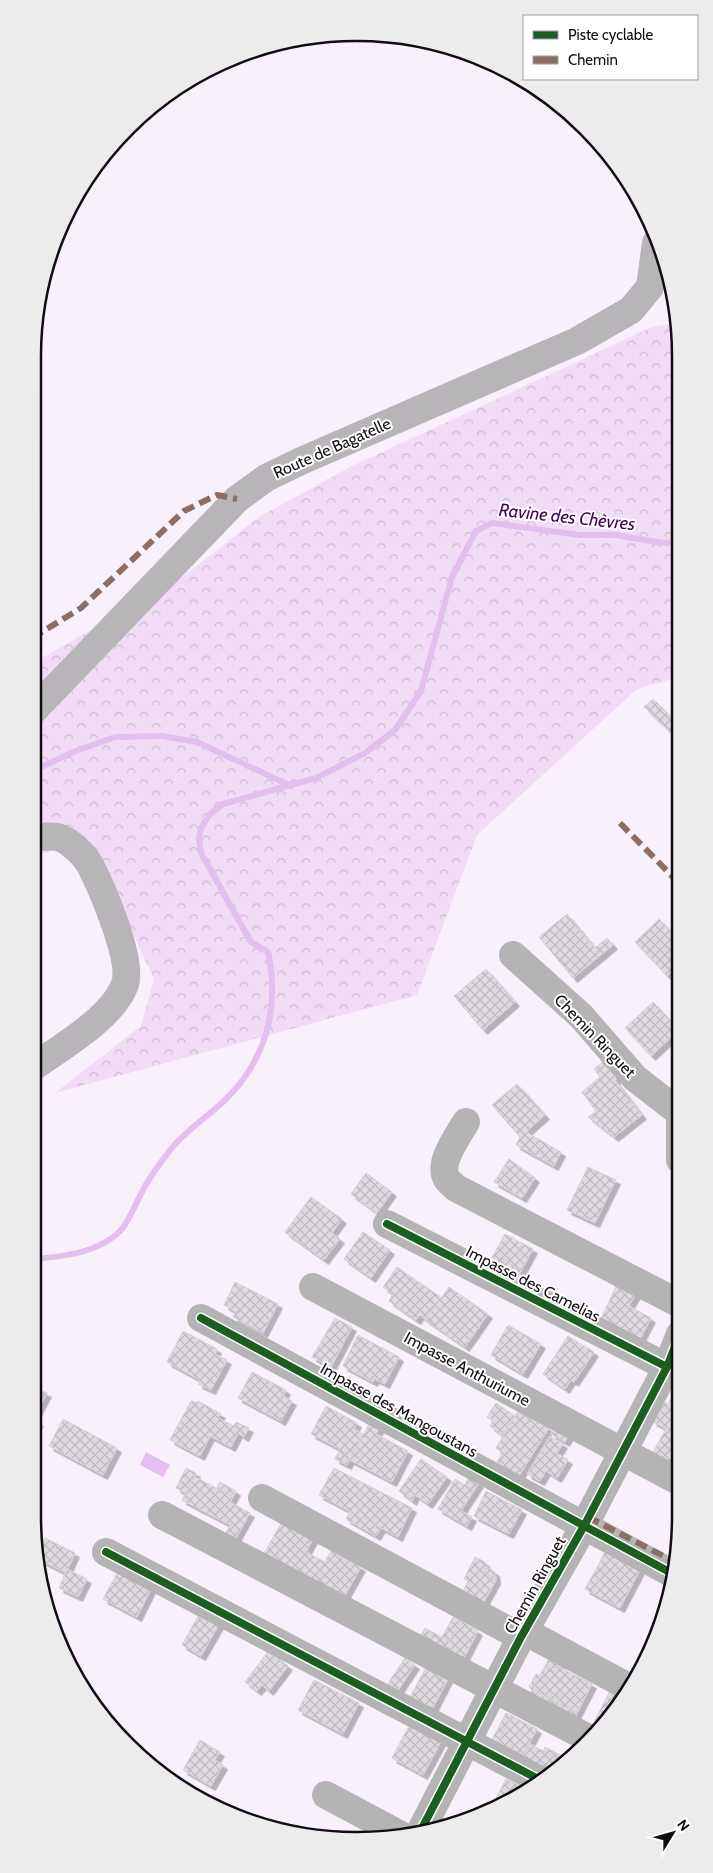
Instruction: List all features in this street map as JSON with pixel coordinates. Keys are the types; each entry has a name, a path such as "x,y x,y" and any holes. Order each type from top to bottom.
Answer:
{"main road":[{"name":"Route de Bagatelle","path":"41,703 237,499 266,478 301,461 577,341 631,310 650,287 654,254"},
{"path":"41,837 55,835 72,844 89,862 120,940 126,961 126,982 117,1000 105,1014 41,1061"}],"street":[{"name":"Chemin Ringuet","path":"513,955 581,1016 635,1078 672,1108"},
{"path":"466,1122 447,1157 445,1170 447,1179 456,1188 672,1300"},
{"name":"Impasse des Camelias","path":"387,1224 667,1367"},
{"name":"Impasse Anthuriume","path":"313,1287 672,1478"},
{"name":"Impasse des Mangoustans","path":"201,1318 667,1571"},
{"name":"Chemin Ringuet","path":"424,1825 523,1634 584,1526 672,1354"},
{"name":"Chemin Ringuet","path":"262,1498 523,1634 624,1684"},
{"path":"162,1514 583,1735"},
{"path":"106,1552 535,1777"},
{"path":"326,1795 391,1830"}],"green space":[{"path":"670,324 671,336 672,679 637,689 477,835 417,995 55,1093 141,1026 154,979 97,856 64,847 41,854 41,658 179,580 259,517 350,467 652,327"}],"shaded area":[{"path":"146,1452 170,1465 163,1477 140,1465"}],"building":[{"path":"653,699 672,718 669,721 672,724 672,734 644,707"},
{"path":"567,914 595,948 607,938 613,945 573,978 539,937"},
{"path":"659,919 672,933 672,971 667,976 635,942"},
{"path":"486,969 515,1002 483,1030 454,996"},
{"path":"653,1002 672,1022 672,1036 651,1056 625,1028"},
{"path":"610,1056 623,1073 615,1080 642,1115 614,1137 588,1117 596,1111 582,1092 600,1077 594,1069"},
{"path":"517,1084 545,1115 526,1132 561,1152 554,1166 516,1145 520,1137 492,1105"},
{"path":"509,1159 535,1178 522,1198 494,1182"},
{"path":"588,1167 616,1180 595,1223 567,1210"},
{"path":"366,1173 392,1192 377,1213 351,1194"},
{"path":"311,1197 342,1219 332,1233 340,1239 324,1260 285,1232"},
{"path":"363,1232 390,1250 371,1278 344,1259"},
{"path":"505,1234 533,1249 521,1271 504,1261 500,1266 490,1261"},
{"path":"504,1261 521,1271 519,1276 500,1266"},
{"path":"397,1267 442,1298 426,1320 420,1315 416,1320 389,1301 393,1294 383,1287"},
{"path":"235,1282 278,1304 263,1333 233,1317 236,1312 224,1305"},
{"path":"618,1282 637,1292 629,1306 651,1318 639,1341 600,1321"},
{"path":"449,1287 488,1314 465,1347 426,1320"},
{"path":"335,1318 352,1327 331,1367 312,1357"},
{"path":"508,1325 541,1344 523,1374 491,1355"},
{"path":"183,1331 217,1349 215,1354 227,1360 211,1390 198,1384 200,1380 167,1362"},
{"path":"358,1335 399,1357 385,1384 375,1379 373,1382 343,1366"},
{"path":"568,1336 594,1352 574,1382 571,1380 565,1389 543,1374"},
{"path":"252,1372 286,1390 283,1396 292,1401 281,1421 238,1398"},
{"path":"41,1390 47,1393 41,1404"},
{"path":"672,1400 672,1425 670,1429 667,1427 666,1429 652,1421 663,1401 668,1404"},
{"path":"191,1401 197,1403 198,1401 221,1414 218,1418 234,1426 236,1422 249,1428 244,1437 238,1433 231,1447 210,1436 200,1456 170,1440"},
{"path":"496,1403 515,1416 502,1435 490,1426 493,1421 487,1417"},
{"path":"326,1406 357,1423 354,1429 363,1434 347,1465 335,1459 340,1449 311,1434"},
{"path":"519,1410 549,1428 519,1476 497,1462 503,1453 496,1448"},
{"path":"63,1419 117,1448 103,1475 49,1446"},
{"path":"370,1422 380,1427 376,1434 408,1451 392,1482 350,1460"},
{"path":"555,1427 569,1435 565,1442 551,1434"},
{"path":"667,1427 672,1430 672,1468 651,1456"},
{"path":"550,1436 563,1444 557,1453 568,1460 557,1478 546,1471 540,1481 527,1474"},
{"path":"421,1459 447,1477 428,1504 415,1495 412,1501 399,1491"},
{"path":"186,1468 196,1473 186,1493 176,1488"},
{"path":"334,1468 412,1508 398,1537 319,1495"},
{"path":"195,1477 233,1497 230,1502 250,1513 233,1543 223,1538 230,1525 182,1500"},
{"path":"469,1477 479,1483 461,1511 472,1517 467,1526 438,1509 455,1479 465,1485"},
{"path":"220,1482 236,1491 233,1497 217,1488"},
{"path":"486,1491 522,1510 509,1534 474,1516"},
{"path":"350,1511 381,1528 376,1536 346,1519"},
{"path":"282,1522 313,1539 306,1552 325,1562 331,1551 361,1567 343,1599 263,1555"},
{"path":"45,1538 75,1553 66,1573 45,1562 43,1543"},
{"path":"609,1544 641,1568 620,1608 592,1593 608,1564 601,1560"},
{"path":"475,1557 485,1562 487,1567 484,1572 496,1580 484,1602 462,1594 468,1581 464,1579"},
{"path":"601,1560 608,1564 592,1593 585,1589"},
{"path":"487,1567 495,1572 496,1580 484,1572"},
{"path":"120,1568 153,1585 137,1617 103,1599"},
{"path":"67,1569 87,1579 78,1597 59,1588"},
{"path":"210,1614 221,1621 201,1656 182,1645 198,1616 206,1621"},
{"path":"453,1617 461,1621 449,1641 442,1637"},
{"path":"461,1621 478,1631 461,1664 418,1641 425,1628 449,1641"},
{"path":"273,1645 281,1651 276,1657 288,1666 269,1691 262,1685 257,1691 245,1682"},
{"path":"552,1653 563,1659 557,1673 545,1666"},
{"path":"405,1658 415,1665 395,1695 385,1688"},
{"path":"427,1666 449,1677 432,1710 410,1697"},
{"path":"545,1666 557,1673 559,1667 592,1684 577,1713 558,1703 561,1697 552,1692 549,1698 532,1690"},
{"path":"536,1674 540,1676 532,1690 529,1687"},
{"path":"314,1680 359,1703 343,1734 298,1710"},
{"path":"532,1690 577,1713 572,1723 527,1699"},
{"path":"610,1691 617,1695 613,1700 607,1697"},
{"path":"552,1692 561,1697 558,1703 549,1698"},
{"path":"607,1697 613,1700 597,1721 595,1720"},
{"path":"506,1713 512,1716 494,1750 488,1747"},
{"path":"512,1716 537,1729 519,1763 494,1750"},
{"path":"411,1722 443,1738 423,1775 392,1758"},
{"path":"200,1740 220,1752 215,1760 223,1765 211,1786 183,1770"},
{"path":"530,1744 543,1751 532,1770 520,1764"},
{"path":"545,1747 562,1756 557,1759 543,1751"},
{"path":"543,1751 557,1759 539,1774 532,1770"},
{"path":"506,1779 520,1786 514,1790 495,1799"}],"waterway":[{"name":"Ravine des Chèvres","path":"41,1258 68,1255 91,1249 112,1238 121,1230 149,1180 171,1149 189,1130 224,1101 250,1069 260,1051 270,1013 272,993 268,952 251,942 201,853 199,839 201,828 210,814 223,804 316,778 365,753 395,730 421,691 452,577 476,531 492,523 580,535 616,535 662,543 672,542"},
{"path":"41,767 76,751 115,737 162,736 197,742 291,786"}],"marked path":[{"path":"41,632 81,608 184,511 217,495 237,499"},
{"path":"620,823 672,876"},
{"path":"588,1517 669,1559"}],"cycle path":[{"path":"387,1224 667,1367"},
{"path":"201,1318 667,1571"},
{"path":"424,1825 521,1637 584,1526 672,1354"},
{"path":"106,1552 535,1777"}]}
